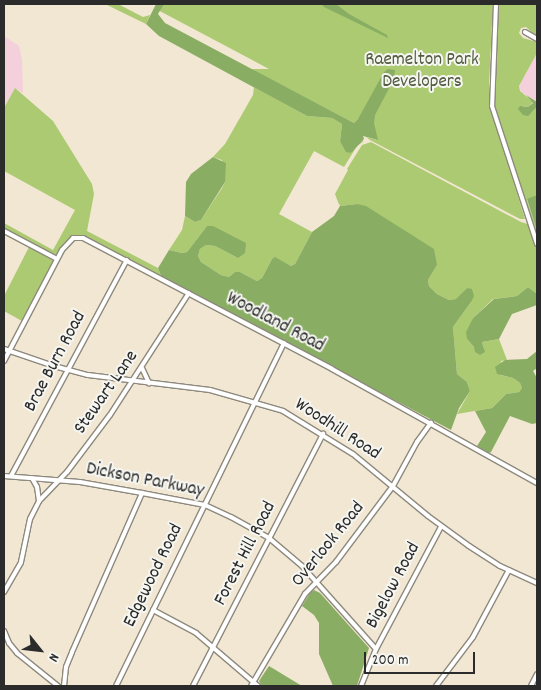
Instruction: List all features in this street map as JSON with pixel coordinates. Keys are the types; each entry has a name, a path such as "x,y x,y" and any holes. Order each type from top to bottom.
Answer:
{"street":[{"path":"496,4 492,106 537,244"},
{"path":"525,32 537,39"},
{"path":"4,231 57,259 4,360"},
{"name":"Woodland Road","path":"57,259 68,242 79,237 127,260 284,343 537,483"},
{"name":"Brae Burn Road","path":"11,476 127,260"},
{"name":"Stewart Lane","path":"4,592 21,562 30,520 39,501 59,480 98,432 134,381 189,293"},
{"name":"Edgewood Road","path":"116,686 284,343"},
{"name":"Woodhill Road","path":"4,349 67,370 134,381 198,388 256,402 288,413 360,459 441,527 509,570 537,584"},
{"path":"142,368 149,382"},
{"name":"Overlook Road","path":"252,684 305,594 336,562 393,486 417,442 431,423"},
{"name":"Forest Hill Road","path":"193,686 323,434"},
{"name":"Dickson Parkway","path":"4,476 59,480 142,493 205,505 241,521 269,538 317,582 376,649"},
{"path":"32,478 37,488 39,501"},
{"path":"64,686 66,668 72,652 142,493"},
{"name":"Bigelow Road","path":"361,686 376,649 441,527"},
{"path":"436,686 473,637 509,570"},
{"path":"153,610 190,629 214,646 252,684 258,686"},
{"path":"4,631 9,643 17,653 58,686"},
{"path":"531,686 537,674"}],"shaded area":[{"path":"4,36 19,46 22,60 23,93 15,88 4,108"},
{"path":"537,53 537,102 521,92 519,86"}],"green space":[{"path":"105,4 118,4 143,17 150,15 146,24"},
{"path":"156,4 164,4 158,14 165,23 354,123 384,72 388,69 395,70 394,79 375,115 374,123 378,140 363,136 364,139 351,153 346,152 340,141 342,124 332,118 307,116 159,36 146,24"},
{"name":"Raemelton Park Developers","path":"159,4 493,4 489,86 491,109 525,219 520,219 370,140 366,137 377,140 360,117 354,123 251,69 269,69 156,9"},
{"path":"322,4 336,4 349,14 387,35 388,38 324,7"},
{"path":"499,4 537,4 537,37 526,27 521,28 519,33 523,38 537,42 537,53 519,86 520,91 533,102 528,107 522,106 531,113 537,107 537,195 527,200 537,231 537,239 494,106"},
{"path":"254,87 307,116 332,118 342,124 340,141 351,153 358,142 364,141 357,146 344,167 314,151 279,214 312,232 295,264 291,266 275,258 272,259 262,278 257,281 240,272 235,272 229,277 221,275 201,262 198,256 200,249 206,245 215,246 238,258 207,226 187,252 182,253 169,250 182,230 185,216 195,222 201,220 222,188 225,182 222,160 213,157 225,144 253,95"},
{"path":"15,88 53,121 92,184 94,194 87,231 158,268 161,276 81,235 69,238 56,257 4,228 4,223 53,250 75,210 4,171 4,108"},
{"path":"526,95 537,102 537,107 528,116 523,115 518,109 520,106 528,107 533,103"},
{"path":"371,142 528,224 537,250 537,294 528,287 517,296 493,299 473,318 467,339 474,347 484,348 482,342 499,339 507,360 501,361 500,375 513,378 520,383 522,388 519,392 506,394 492,408 457,414 470,391 467,382 457,374 453,327 471,302 467,288 457,299 449,300 437,294 429,286 428,280 437,265 357,204 340,206 338,202 335,194 347,169 362,145"},
{"path":"213,157 226,163 225,182 201,220 195,222 185,216 186,182 191,174"},
{"path":"537,195 537,231 527,199"},
{"path":"357,204 366,206 434,249 437,265 428,280 429,286 437,294 449,300 456,299 467,288 472,289 474,296 471,302 453,327 457,374 467,382 470,391 459,408 451,430 161,276 158,268 169,250 182,253 187,252 207,226 213,226 246,243 245,253 238,258 215,246 206,245 200,249 198,256 201,262 221,275 229,277 235,272 240,272 257,281 262,278 275,257 291,266 295,264 312,232 334,216 340,206"},
{"path":"29,247 54,261 22,321 4,311 4,296"},
{"path":"528,287 537,294 537,305 512,314 499,339 482,342 485,352 480,355 475,352 474,347 467,339 466,332 473,318 494,299 517,296"},
{"path":"537,351 537,368 533,371 537,378 537,423 532,424 510,416 489,453 477,446 486,432 475,411 492,408 506,394 519,392 522,388 520,383 513,378 497,374 495,367 505,360 527,359"},
{"path":"314,590 320,593 369,648 357,686 333,686 319,654 319,623 314,615 302,606"},
{"path":"269,666 302,686 262,686 259,681"}]}
